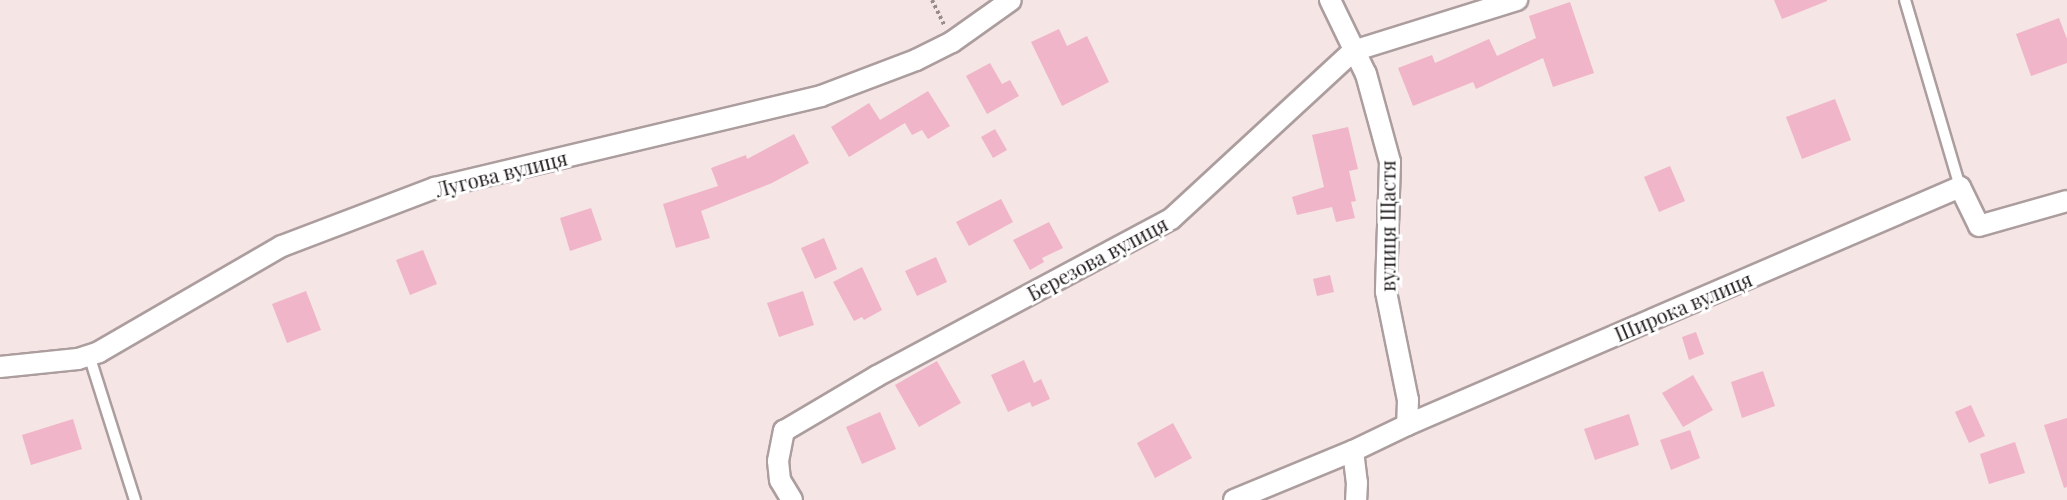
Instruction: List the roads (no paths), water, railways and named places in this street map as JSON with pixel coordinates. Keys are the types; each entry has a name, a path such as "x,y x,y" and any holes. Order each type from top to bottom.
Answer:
{"street":[{"name":"Лугова вулиця","path":"0,367 89,355 282,246 435,188 821,96 916,60 952,42 1011,0"},
{"name":"вулиця Щастя","path":"1329,0 1366,74 1390,162 1386,292 1408,400 1407,426"},
{"name":"Березова вулиця","path":"792,500 780,480 778,461 784,431 877,376 1171,219 1353,51 1517,0"},
{"path":"1960,187 1979,226 2067,201"},
{"name":"Широка вулиця","path":"1234,500 1353,452 1407,426 1960,187"},
{"path":"1353,452 1357,483 1356,500"}],"lane":[{"path":"1905,0 1960,187"},
{"path":"89,355 135,500"}]}
